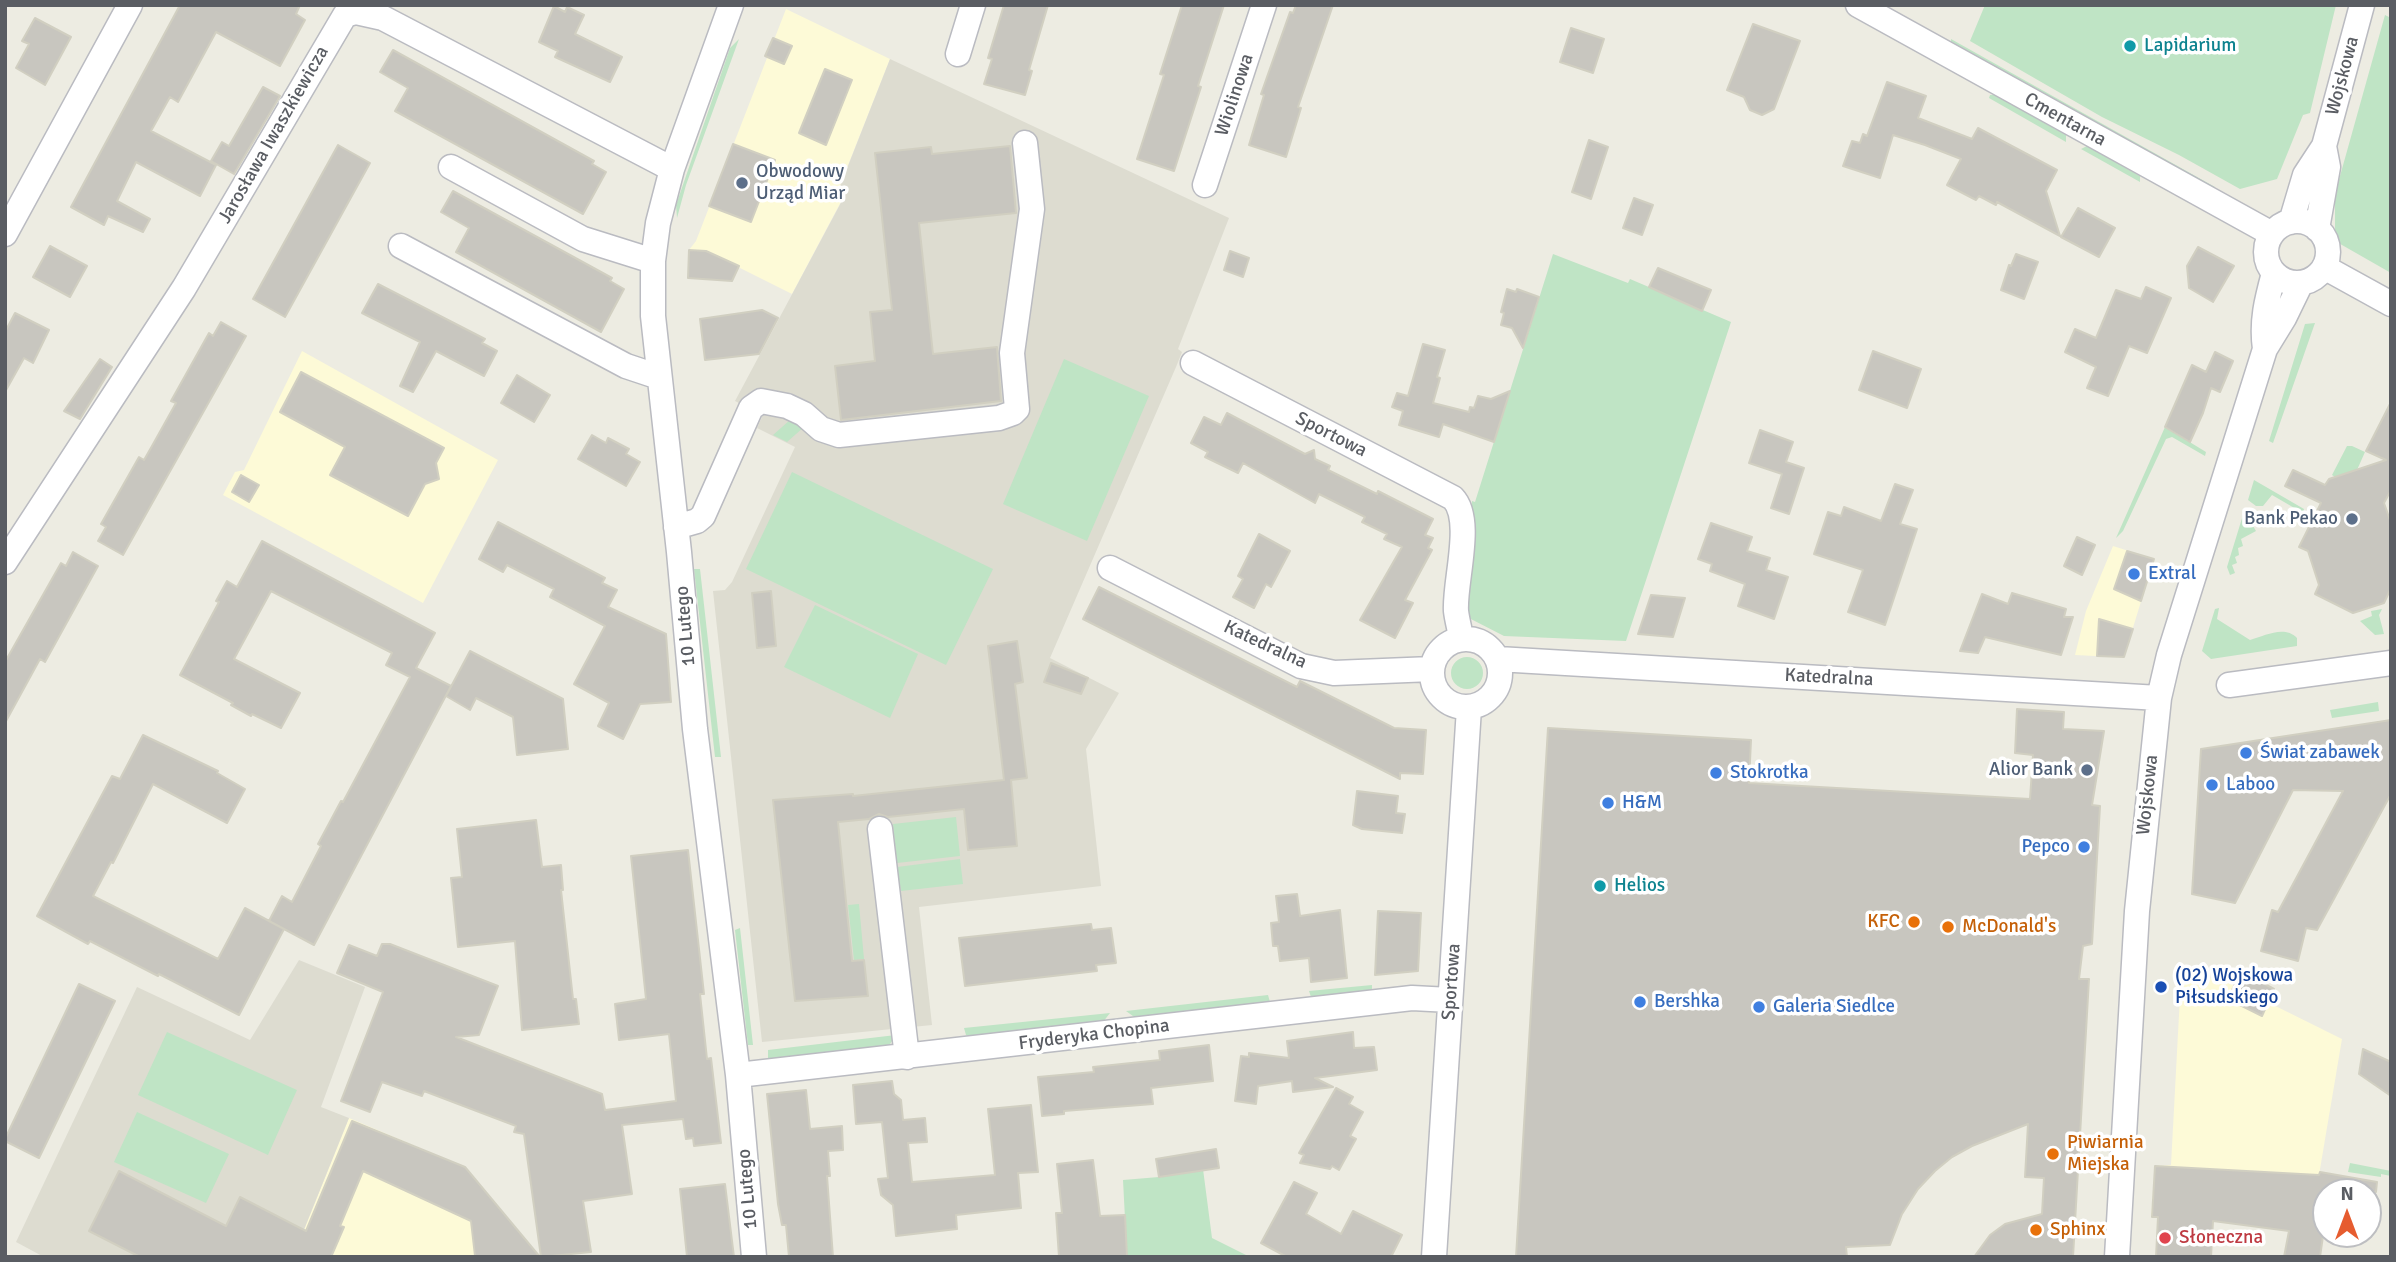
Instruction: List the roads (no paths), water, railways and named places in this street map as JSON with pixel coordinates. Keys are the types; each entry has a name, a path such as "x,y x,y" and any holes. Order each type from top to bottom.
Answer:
{"street":[{"path":"5,234 130,5"},
{"name":"10 Lutego","path":"731,5 672,169 658,223 653,261 653,316 695,729 738,1075 754,1257"},
{"path":"958,54 973,5"},
{"name":"Wiolinowa","path":"1205,185 1264,5"},
{"name":"Cmentarna","path":"1858,5 2282,228"},
{"name":"Wojskowa","path":"2282,228 2305,175 2324,146 2362,5"},
{"name":"Jarosława Iwaszkiewicza","path":"5,562 184,288 345,15 356,12 383,18 672,169"},
{"path":"676,527 697,521 703,516 751,408 761,401 795,410 821,429 839,435 999,418 1017,409 1012,354 1032,209 1025,143"},
{"name":"Wojskowa","path":"2317,229 2328,167 2324,146"},
{"path":"451,167 583,239 653,261"},
{"path":"2301,221 2317,229 2326,242 2328,254 2319,274 2301,283 2287,282 2274,273 2266,257 2266,248 2282,228 2301,221"},
{"path":"401,246 626,366 659,377"},
{"path":"2324,267 2391,304"},
{"name":"Wojskowa","path":"2265,349 2264,312 2274,273"},
{"name":"Wojskowa","path":"2117,1257 2137,911 2159,698 2169,655 2265,349 2301,283"},
{"name":"Sportowa","path":"1193,363 1453,498 1463,520 1456,611 1461,639"},
{"name":"Katedralna","path":"1110,568 1301,666 1334,673 1432,669"},
{"path":"1461,639 1478,641 1486,645 1498,659 1500,680 1489,699 1469,708 1459,707 1442,697 1436,689 1432,669 1441,650 1449,644 1461,639"},
{"name":"Katedralna","path":"1498,659 2159,698"},
{"path":"2229,685 2391,663"},
{"name":"Sportowa","path":"1434,1257 1469,708"},
{"path":"880,829 907,1057"},
{"name":"Fryderyka Chopina","path":"738,1075 1412,998 1450,1000"}],"place":[{"name":"Lapidarium","path":"2130,46"},
{"name":"Obwodowy Urząd Miar","path":"742,183"},
{"name":"Bank Pekao","path":"2352,519"},
{"name":"Extral","path":"2134,574"},
{"name":"Świat zabawek","path":"2246,753"},
{"name":"Alior Bank","path":"2087,770"},
{"name":"Stokrotka","path":"1716,773"},
{"name":"Laboo","path":"2212,785"},
{"name":"H&M","path":"1608,803"},
{"name":"Pepco","path":"2084,847"},
{"name":"Helios","path":"1600,886"},
{"name":"KFC","path":"1914,922"},
{"name":"McDonald's","path":"1948,927"},
{"name":"(02) Wojskowa Piłsudskiego","path":"2161,987"},
{"name":"Bershka","path":"1640,1002"},
{"name":"Galeria Siedlce","path":"1759,1007"},
{"name":"Piwiarnia Miejska","path":"2053,1154"},
{"name":"Sphinx","path":"2036,1230"},
{"name":"Słoneczna","path":"2165,1238"}]}
